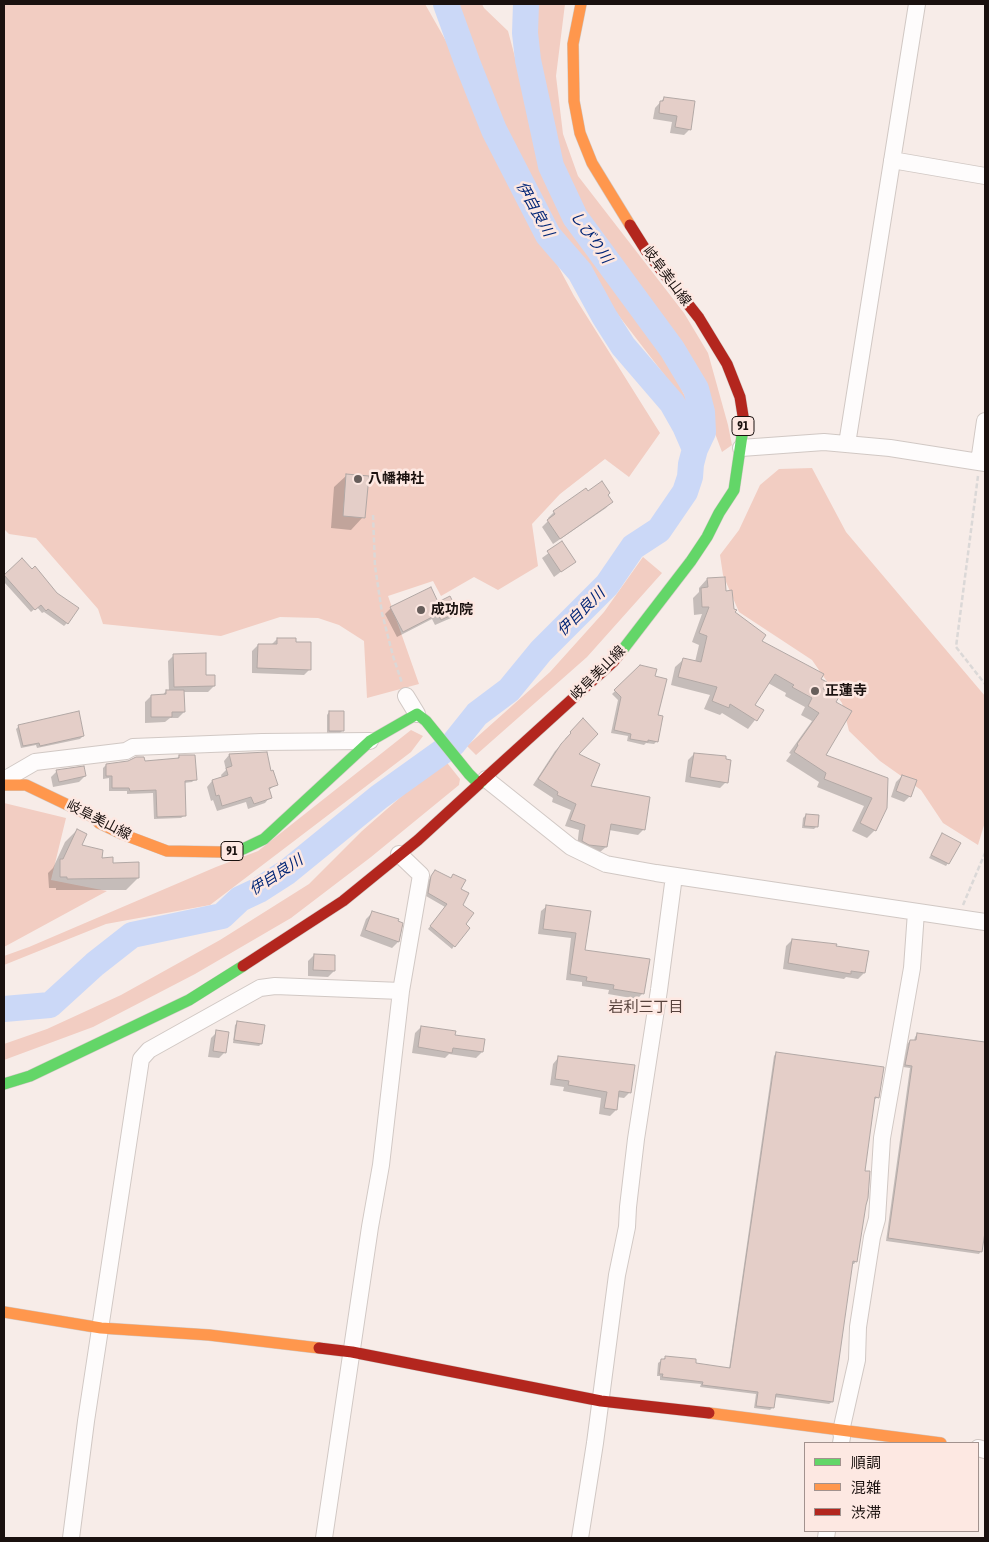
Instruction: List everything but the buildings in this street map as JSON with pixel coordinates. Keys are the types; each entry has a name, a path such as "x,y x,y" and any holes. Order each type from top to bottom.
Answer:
{"street":[{"name":"岐阜美山線","path":"4,1084 30,1076 189,1000 343,901 418,840 614,662 707,537 719,513 734,490 744,421 740,397 727,364 699,318 647,252 613,199 592,164 580,133 574,101 573,44 581,4"},
{"path":"847,444 917,4"},
{"path":"892,160 985,176"},
{"path":"741,448 816,442 890,448 982,462 985,421"},
{"path":"406,696 421,718 469,774 483,781 571,847 606,864 674,876 863,902 985,922"},
{"name":"岐阜美山線","path":"4,785 26,785 95,818 99,823 122,834 167,851 218,854 243,849 264,839 370,741 421,718"},
{"path":"4,780 35,762 126,751 132,747 262,742 370,741"},
{"path":"324,1538 370,1227 381,1166 401,991 420,875 399,854"},
{"path":"580,1538 601,1401 617,1276 627,1227 636,1138 659,990 674,876"},
{"path":"841,1437 857,1360 858,1327 872,1237 877,1219 882,1138 912,968 916,912"},
{"path":"71,1538 141,1058 149,1050 260,988 275,986 401,991"},
{"path":"4,1312 101,1328 209,1335 352,1352 601,1401 734,1416 841,1437 924,1442"}],"path":[{"path":"982,462 956,647 985,684"},
{"path":"373,515 375,566 382,613 392,656 406,696"},
{"path":"957,918 985,853"}],"shaded area":[{"path":"4,4 425,4 446,41 504,164 574,296 660,433 629,477 605,459 560,494 532,524 538,566 498,590 474,577 441,596 433,581 388,596 419,684 367,698 364,641 339,625 318,618 280,617 221,636 103,624 98,609 36,538 9,534 4,529"},
{"path":"453,4 482,4 508,31 544,166 570,224 626,299 664,355 693,412 545,220 523,174"},
{"path":"538,4 565,4 556,76 563,134 578,176 684,313 708,353 732,445 722,452 699,391 666,327 591,220 563,173 547,126 538,60"},
{"path":"812,468 846,532 985,696 985,822 978,845 943,823 921,790 880,761 849,731 842,703 812,660 739,612 723,575 720,555 739,530 760,485 779,469"},
{"path":"643,557 662,573 587,657 476,755 467,746 550,672 604,612"},
{"path":"411,730 423,736 411,752 210,905 106,924 4,965 4,956 258,851"},
{"path":"444,759 460,779 459,785 371,857 291,918 195,974 93,1027 4,1060 4,1044 47,1029 121,995 220,940 309,884 362,831"},
{"path":"4,803 66,818 51,880 107,891 4,947"}],"waterway":[{"name":"伊自良川","path":"446,4 494,130 548,235 580,272 623,346 672,403 695,449"},
{"name":"伊自良川","path":"4,1009 50,1005 95,964 132,935 222,916 240,899 259,890 287,872 379,797 453,744 477,714 509,690 541,651 607,585 633,547 659,530 685,492 695,449 703,432 702,412 696,389 672,349 575,217 551,166 528,60 525,33 526,4"}],"traffic: fast":[{"path":"621,652 691,561 734,490 744,422"},
{"path":"222,852 243,849 264,839 370,741 417,714 426,721 469,774 479,784 482,781"},
{"path":"4,1084 30,1076 189,1000 243,966"}],"traffic: slow":[{"path":"581,4 573,44 574,101 580,133 592,163 630,225"},
{"path":"4,785 26,785 95,818 99,823 122,834 167,851 222,852"},
{"path":"4,1312 101,1328 209,1335 319,1348"},
{"path":"709,1413 933,1442"}],"traffic: jam":[{"path":"630,225 647,252 699,318 727,364 740,397 744,422"},
{"path":"482,781 613,662 621,652"},
{"path":"243,966 343,901 418,840 479,784"},
{"path":"319,1348 352,1352 601,1401 709,1413"}],"place":[{"name":"八幡神社","path":"358,479"},
{"name":"成功院","path":"421,610"},
{"name":"正蓮寺","path":"815,691"}],"district":[{"name":"岩利三丁目","path":"646,1007"}],"water label":[{"name":"しびり川","path":"591,237"}]}
